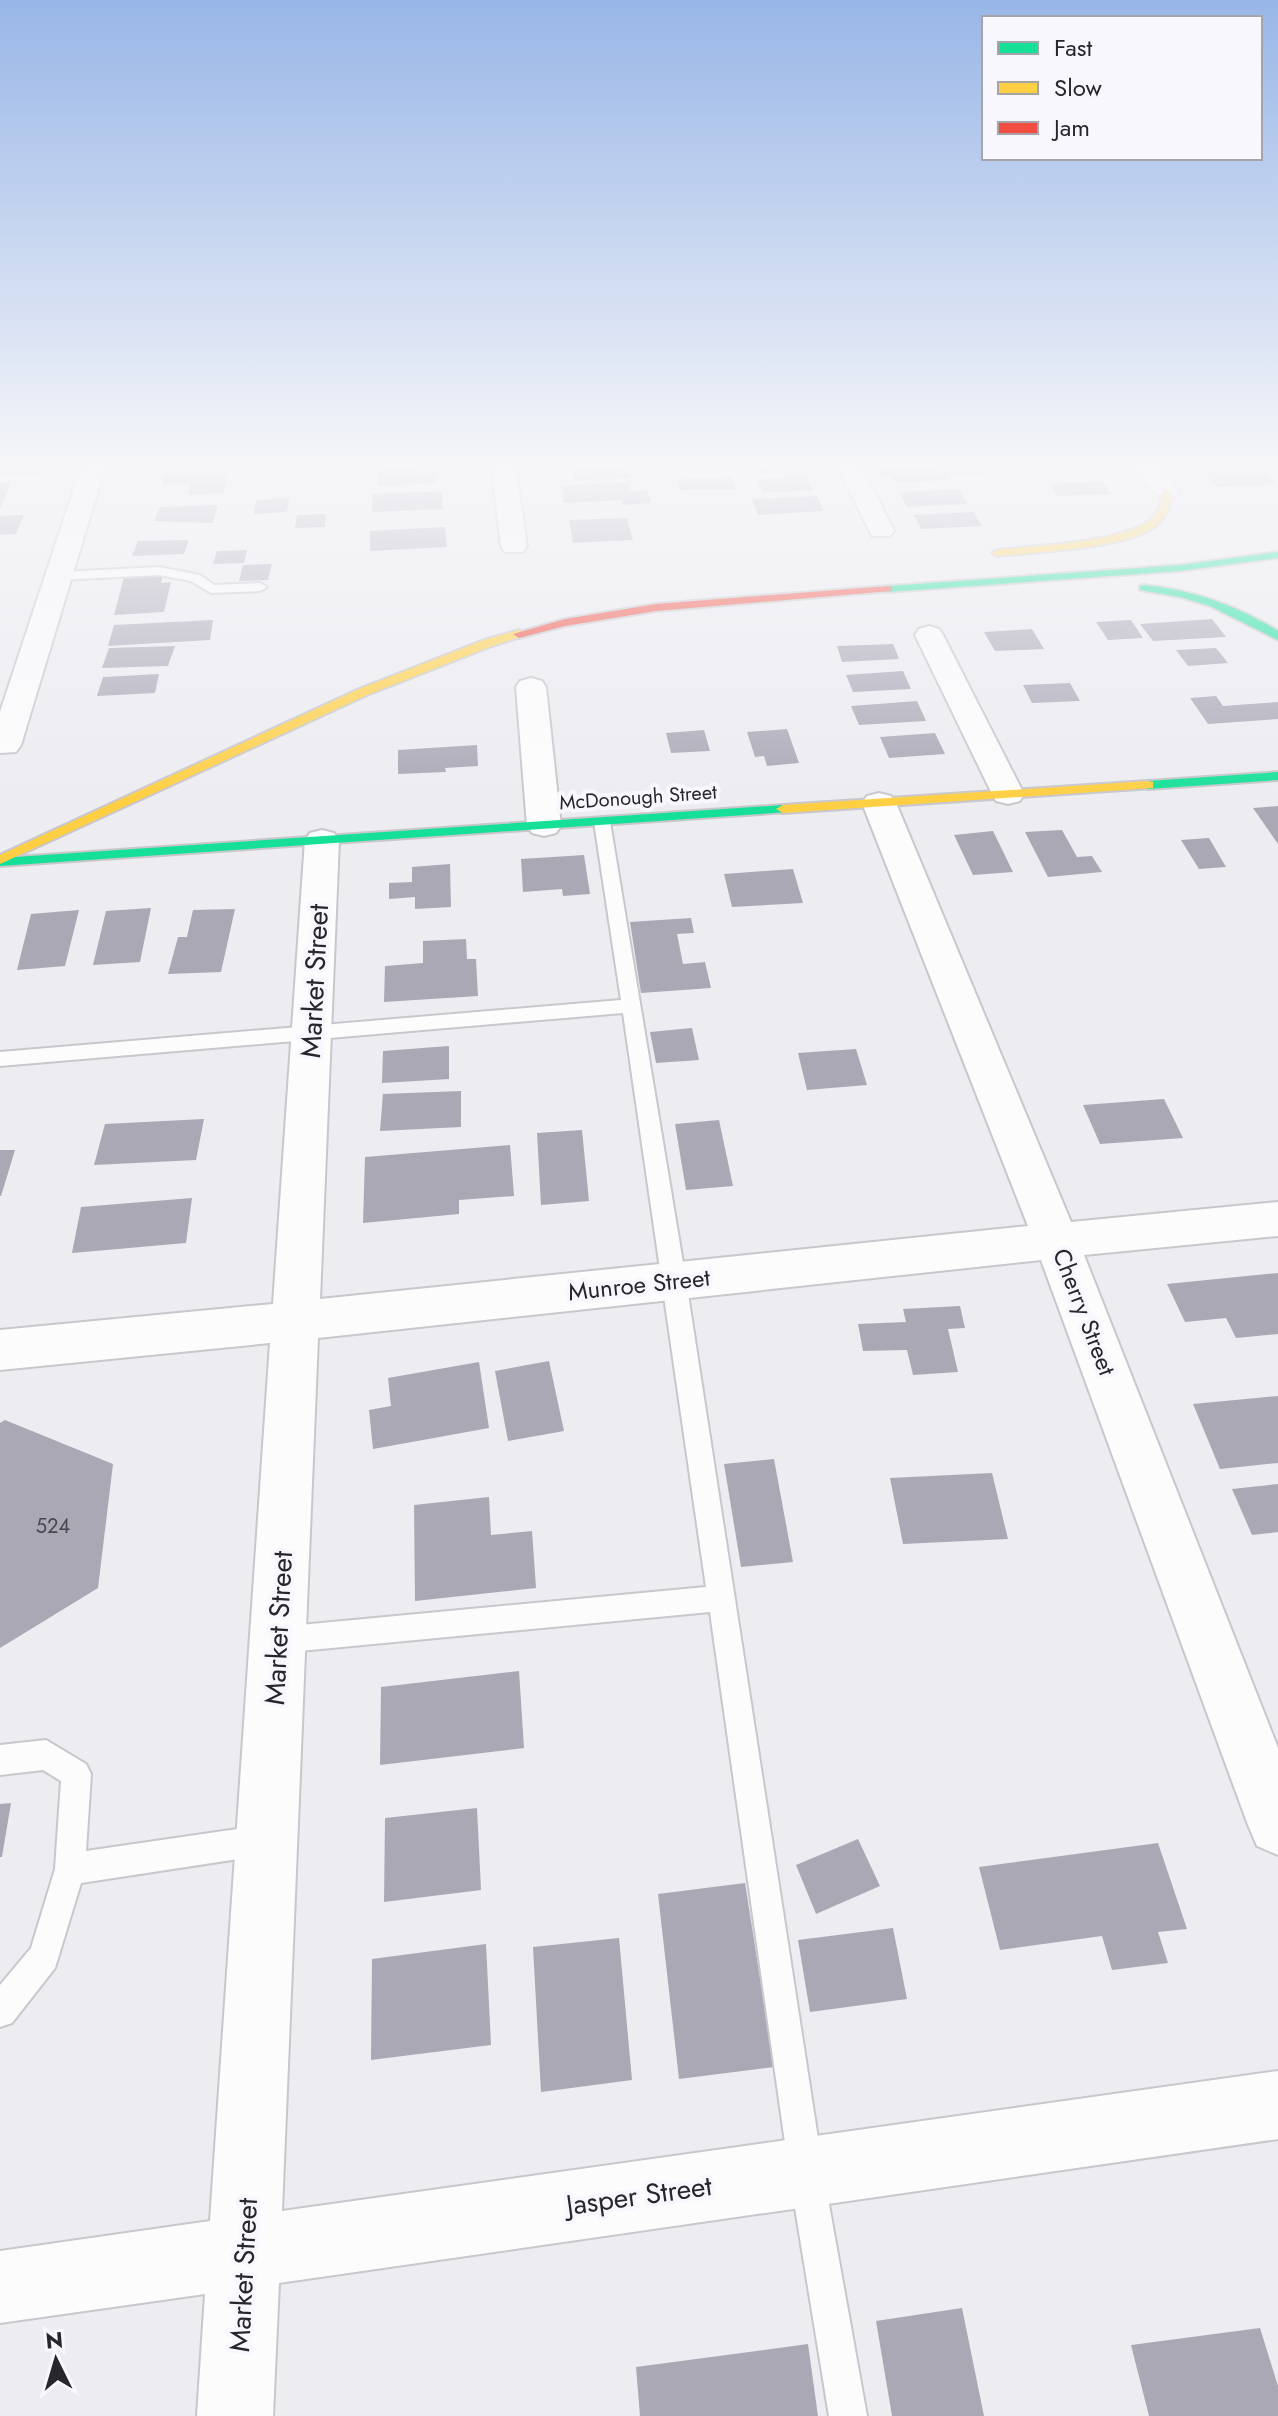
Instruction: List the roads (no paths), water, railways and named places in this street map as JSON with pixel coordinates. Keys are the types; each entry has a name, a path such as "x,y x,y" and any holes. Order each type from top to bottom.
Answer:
{"street":[{"path":"5,745 60,577"},
{"path":"634,592 802,577"},
{"path":"0,861 363,692 503,638 579,618 666,605 1058,577"},
{"path":"886,589 1075,584 1155,588 1209,598 1242,612 1278,636"},
{"path":"929,635 1008,794"},
{"path":"531,687 544,826"},
{"name":"McDonough Street","path":"0,861 1278,776"},
{"name":"Cherry Street","path":"879,803 1056,1240 1278,1825"},
{"name":"Market Street","path":"235,2416 322,840"},
{"name":"Munroe Street","path":"0,1350 1278,1219"},
{"name":"Jasper Street","path":"0,2287 1278,2105"}],"lane":[{"path":"189,577 211,589 260,587"},
{"path":"602,822 675,1281 806,2171 848,2416"},
{"path":"0,1059 631,1006"},
{"path":"277,1641 722,1598"},
{"path":"0,1760 46,1755 76,1774 70,1869 44,1957 0,2011"},
{"path":"70,1869 267,1839"}]}
